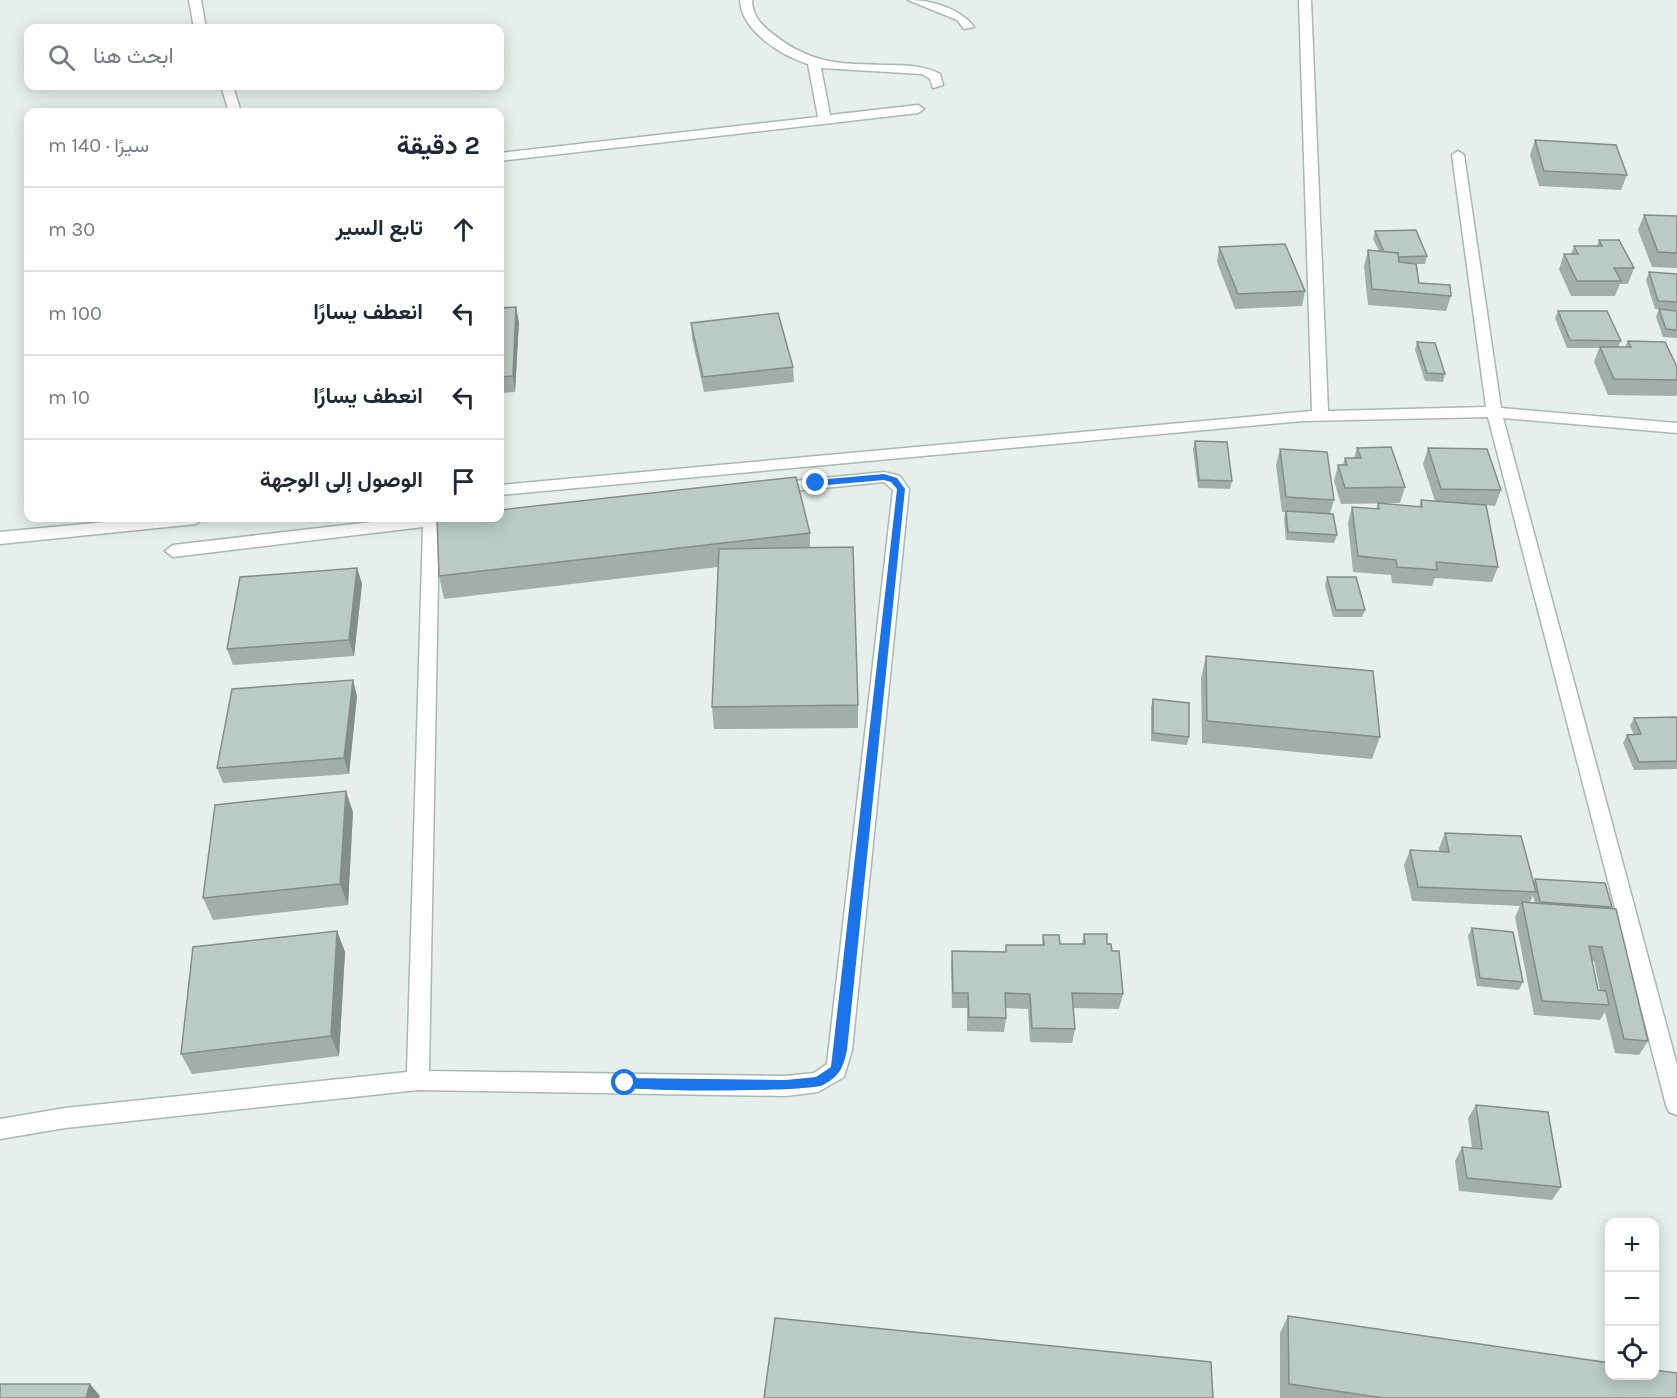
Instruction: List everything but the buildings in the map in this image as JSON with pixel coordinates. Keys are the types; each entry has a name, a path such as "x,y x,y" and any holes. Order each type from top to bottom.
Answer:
{"street":[{"path":"195,0 199,24"},
{"path":"746,0 748,17 757,26 778,45 814,65 925,71 936,77 937,85"},
{"path":"914,0 961,18 968,27"},
{"path":"1305,0 1320,415"},
{"path":"814,65 825,120"},
{"path":"228,90 234,108"},
{"path":"504,157 918,109"},
{"path":"1458,155 1494,412 1677,1105"},
{"path":"504,490 1320,415 1494,412 1677,428"},
{"path":"0,1129 65,1118 418,1080 786,1086 818,1082 836,1070 842,1038 901,489 894,480 884,477 756,489"},
{"path":"0,538 157,522"},
{"path":"174,551 414,522"},
{"path":"418,1080 431,522"}],"route":[{"path":"625,1083 786,1086 818,1082 836,1070 841,1050 901,489 894,480 884,477 816,483"}]}
